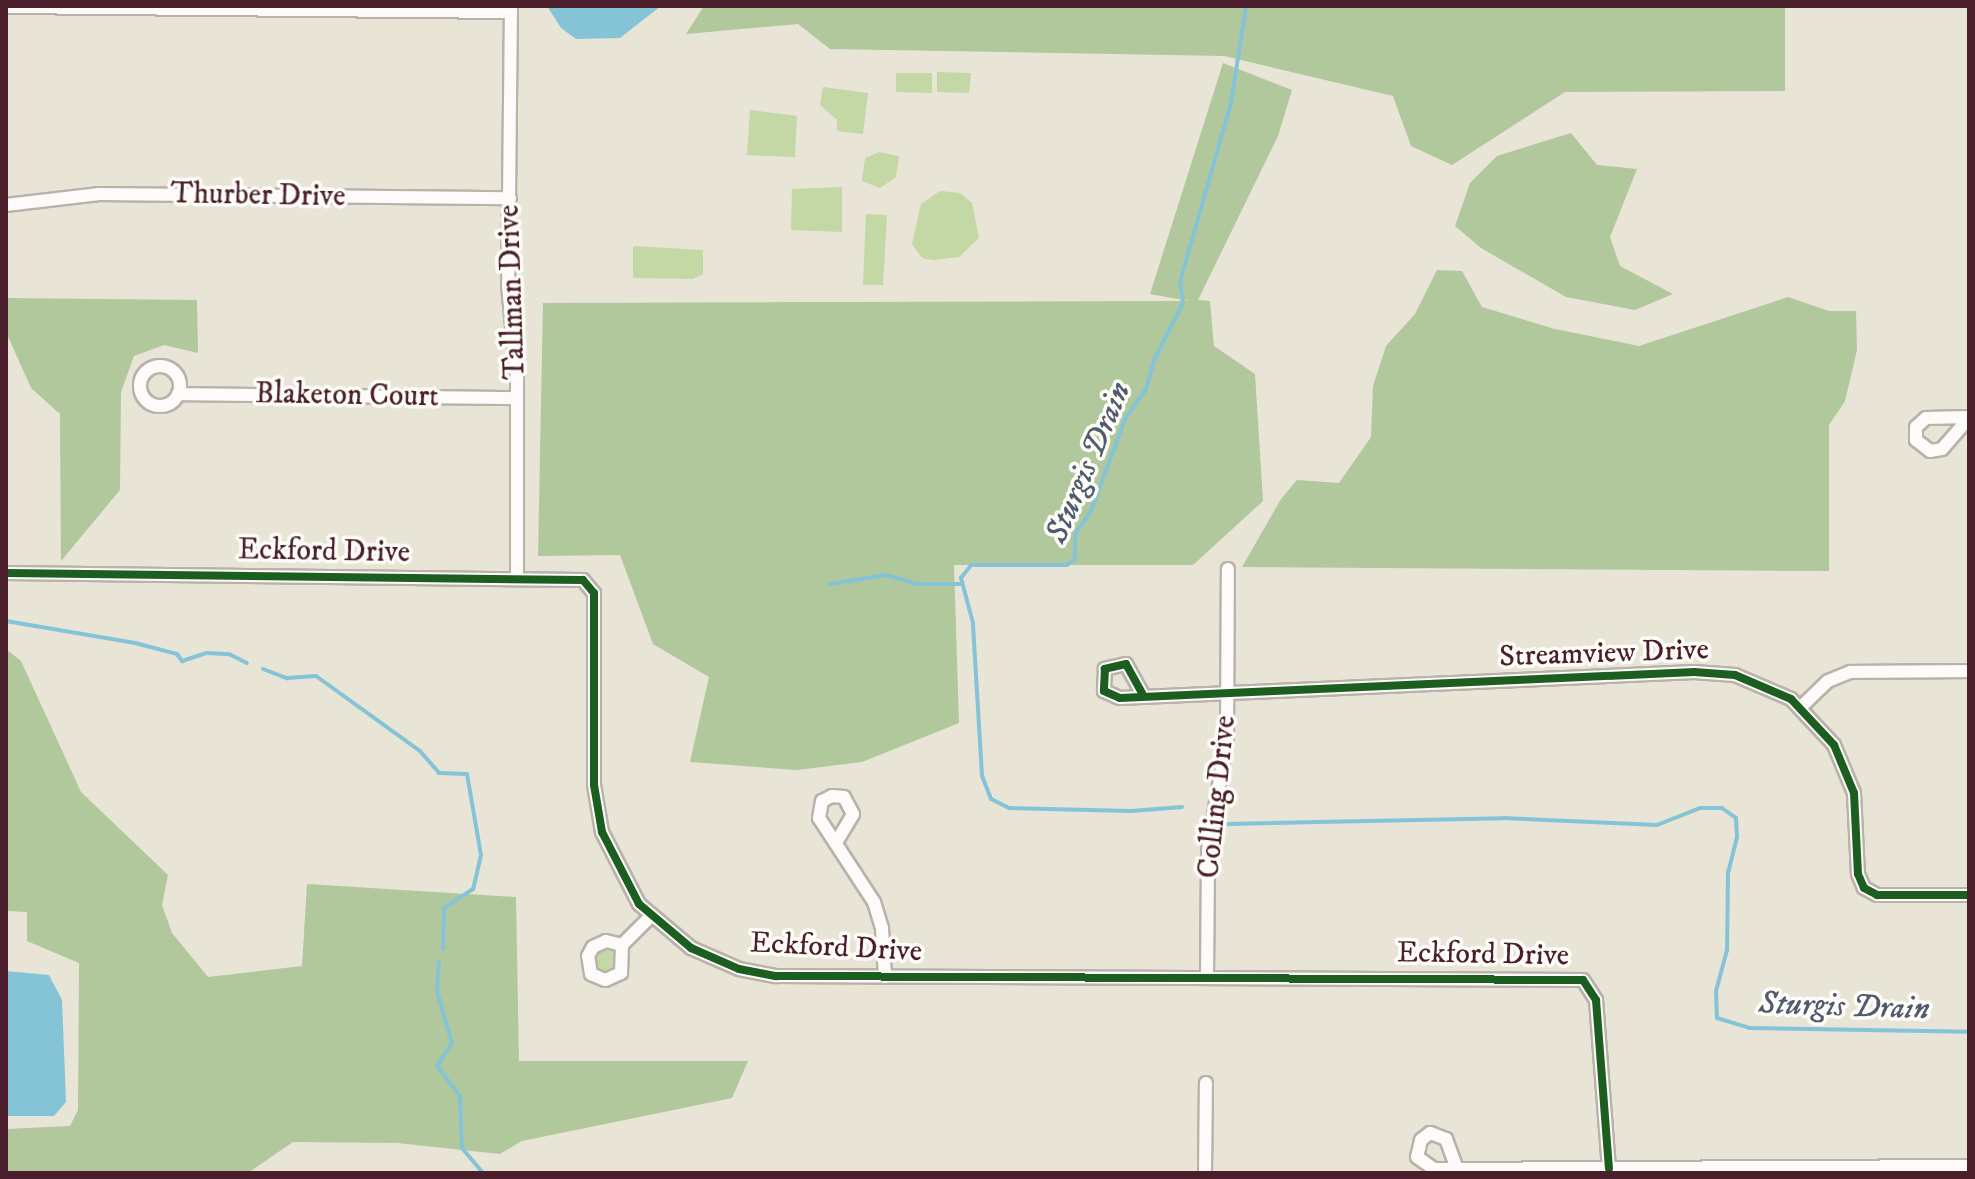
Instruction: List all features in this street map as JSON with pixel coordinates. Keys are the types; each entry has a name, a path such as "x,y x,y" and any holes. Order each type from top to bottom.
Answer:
{"street":[{"path":"6,7 511,9"},
{"name":"Tallman Drive","path":"511,9 508,285 517,398 517,579"},
{"name":"Thurber Drive","path":"6,205 99,194 510,198"},
{"name":"Blaketon Court","path":"178,394 517,398"},
{"name":"Colling Drive","path":"1207,977 1208,850 1225,759 1228,569"},
{"name":"Eckford Drive","path":"6,573 580,579 594,593 596,808 614,862 651,916 691,948 739,969 776,976 1583,980 1596,1000 1609,1168"},
{"path":"1801,707 1828,681 1850,672 1969,671"},
{"name":"Streamview Drive","path":"1142,693 1228,696 1709,672 1756,681 1801,707 1827,734 1849,776 1857,812 1858,874 1864,888 1877,895 1969,895"},
{"path":"837,841 867,886 880,918 885,977"},
{"path":"622,945 651,916"},
{"path":"1205,1173 1206,1083"},
{"path":"1457,1169 1798,1170 1969,1166"}],"green space":[{"path":"704,6 1785,6 1785,91 1565,92 1452,165 1411,146 1393,96 1224,56 830,49 798,24 686,34"},
{"path":"1223,63 1292,90 1278,136 1198,300 1210,301 1214,346 1255,374 1263,501 1193,565 954,565 959,723 862,762 797,770 690,762 709,677 653,644 620,555 538,556 543,303 1189,301 1150,294"},
{"path":"937,72 971,73 969,93 937,92"},
{"path":"896,73 932,73 932,93 896,92"},
{"path":"823,87 868,93 863,134 837,131 837,120 820,105"},
{"path":"750,110 797,116 795,157 747,155"},
{"path":"1571,133 1597,165 1637,169 1610,237 1620,266 1673,294 1635,310 1566,297 1481,248 1455,226 1470,183 1497,156"},
{"path":"879,152 899,156 896,177 880,188 862,181 865,158"},
{"path":"842,187 842,232 791,230 792,189"},
{"path":"940,191 960,193 972,203 979,238 959,257 922,258 912,244 921,204"},
{"path":"866,214 887,215 883,285 863,285"},
{"path":"633,246 703,250 703,274 693,279 633,278"},
{"path":"1437,270 1462,271 1482,307 1555,329 1639,346 1788,297 1829,311 1856,311 1857,350 1845,401 1829,425 1829,571 1242,567 1281,499 1297,480 1339,483 1371,437 1373,386 1386,346 1415,314"},
{"path":"6,298 197,300 198,353 164,345 134,356 121,392 120,490 61,561 60,414 31,388 6,332"},
{"path":"6,649 21,661 81,792 168,875 162,905 172,933 208,977 302,966 307,884 516,897 519,1061 748,1061 732,1098 522,1141 500,1154 397,1143 293,1142 248,1173 6,1173 6,1129 70,1126 78,1110 79,963 27,941 27,912 6,911"},
{"path":"606,949 615,952 618,961 615,970 606,973 597,970 594,961 597,952"}],"water":[{"path":"547,6 661,6 620,38 576,39 561,28"},
{"path":"6,971 49,975 62,1000 66,1102 54,1116 6,1116"}],"waterway":[{"name":"Sturgis Drain","path":"1182,807 1131,811 1009,808 991,799 982,776 973,623 961,578 971,565 1067,565 1075,559 1075,534 1091,511 1125,419 1146,389 1155,358 1183,303 1180,282 1231,103 1246,6"},
{"path":"830,584 886,575 918,584 962,584"},
{"path":"6,621 135,643 177,654 182,661 207,653 229,654 247,663"},
{"path":"263,669 287,678 316,676 420,751 439,773 467,774 481,855 473,889 444,908 443,949"},
{"name":"Sturgis Drain","path":"1228,824 1503,818 1657,825 1700,808 1722,808 1736,818 1737,837 1728,872 1727,950 1716,991 1717,1018 1749,1028 1969,1032"},
{"path":"439,962 437,991 452,1043 437,1066 460,1097 462,1148 483,1173"}],"cycle path":[{"path":"6,573 583,580 594,593 594,785 602,832 639,904 691,948 739,969 776,976 1583,980 1596,1000 1609,1168"},
{"path":"1142,693 1126,664 1105,669 1104,691 1120,698 1694,672 1735,675 1791,699 1834,745 1854,793 1858,874 1864,888 1877,895 1969,895"}]}
